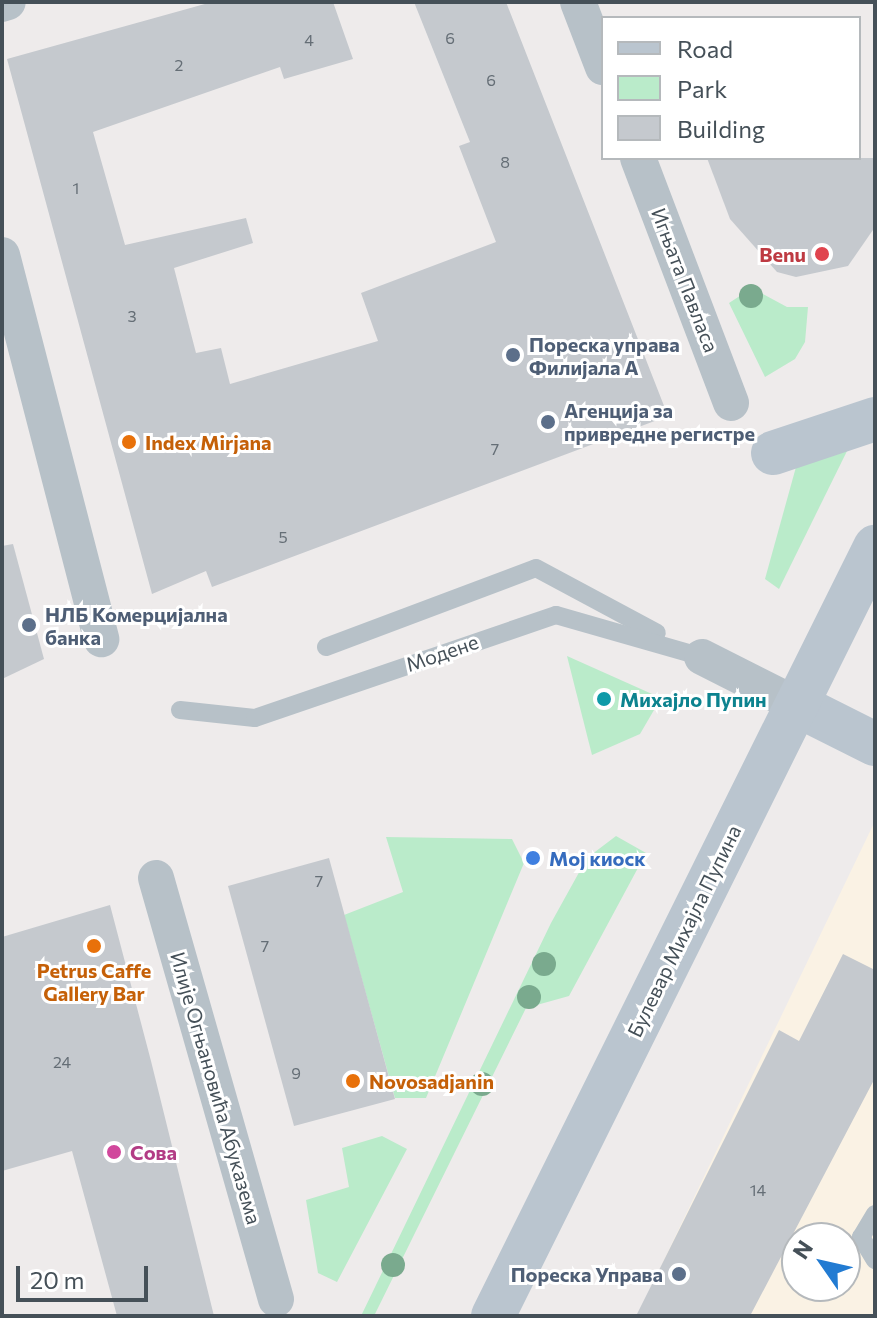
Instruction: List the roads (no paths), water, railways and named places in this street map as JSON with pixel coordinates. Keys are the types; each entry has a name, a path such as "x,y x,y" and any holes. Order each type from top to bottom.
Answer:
{"main road":[{"path":"773,453 875,419"},
{"name":"Булевар Михајла Пупина","path":"493,1316 875,547"},
{"path":"797,705 875,744"}],"street":[{"path":"2,4 8,2"},
{"path":"578,2 601,62"},
{"name":"Игњата Павласа","path":"639,160 731,403"},
{"path":"2,255 101,639"},
{"name":"Модене","path":"702,657 797,705"},
{"name":"Илије Огњановића Абуказема","path":"156,878 276,1299"}],"lane":[{"name":"Модене","path":"326,647 536,568 702,657"},
{"name":"Модене","path":"180,710 255,718 556,615 702,657"},
{"path":"875,1214 861,1237 875,1260"}],"place":[{"name":"Benu","path":"822,254"},
{"name":"Пореска управа Филијала А","path":"513,355"},
{"name":"Агенција за привредне регистре","path":"548,422"},
{"name":"Index Mirjana","path":"129,442"},
{"name":"НЛБ Комерцијална банка","path":"29,625"},
{"name":"Михајло Пупин","path":"604,699"},
{"name":"Мој киоск","path":"533,858"},
{"name":"Petrus Caffe Gallery Bar","path":"94,946"},
{"name":"Novosadjanin","path":"353,1081"},
{"name":"Сова","path":"114,1152"},
{"name":"Пореска Управа","path":"679,1274"}]}
